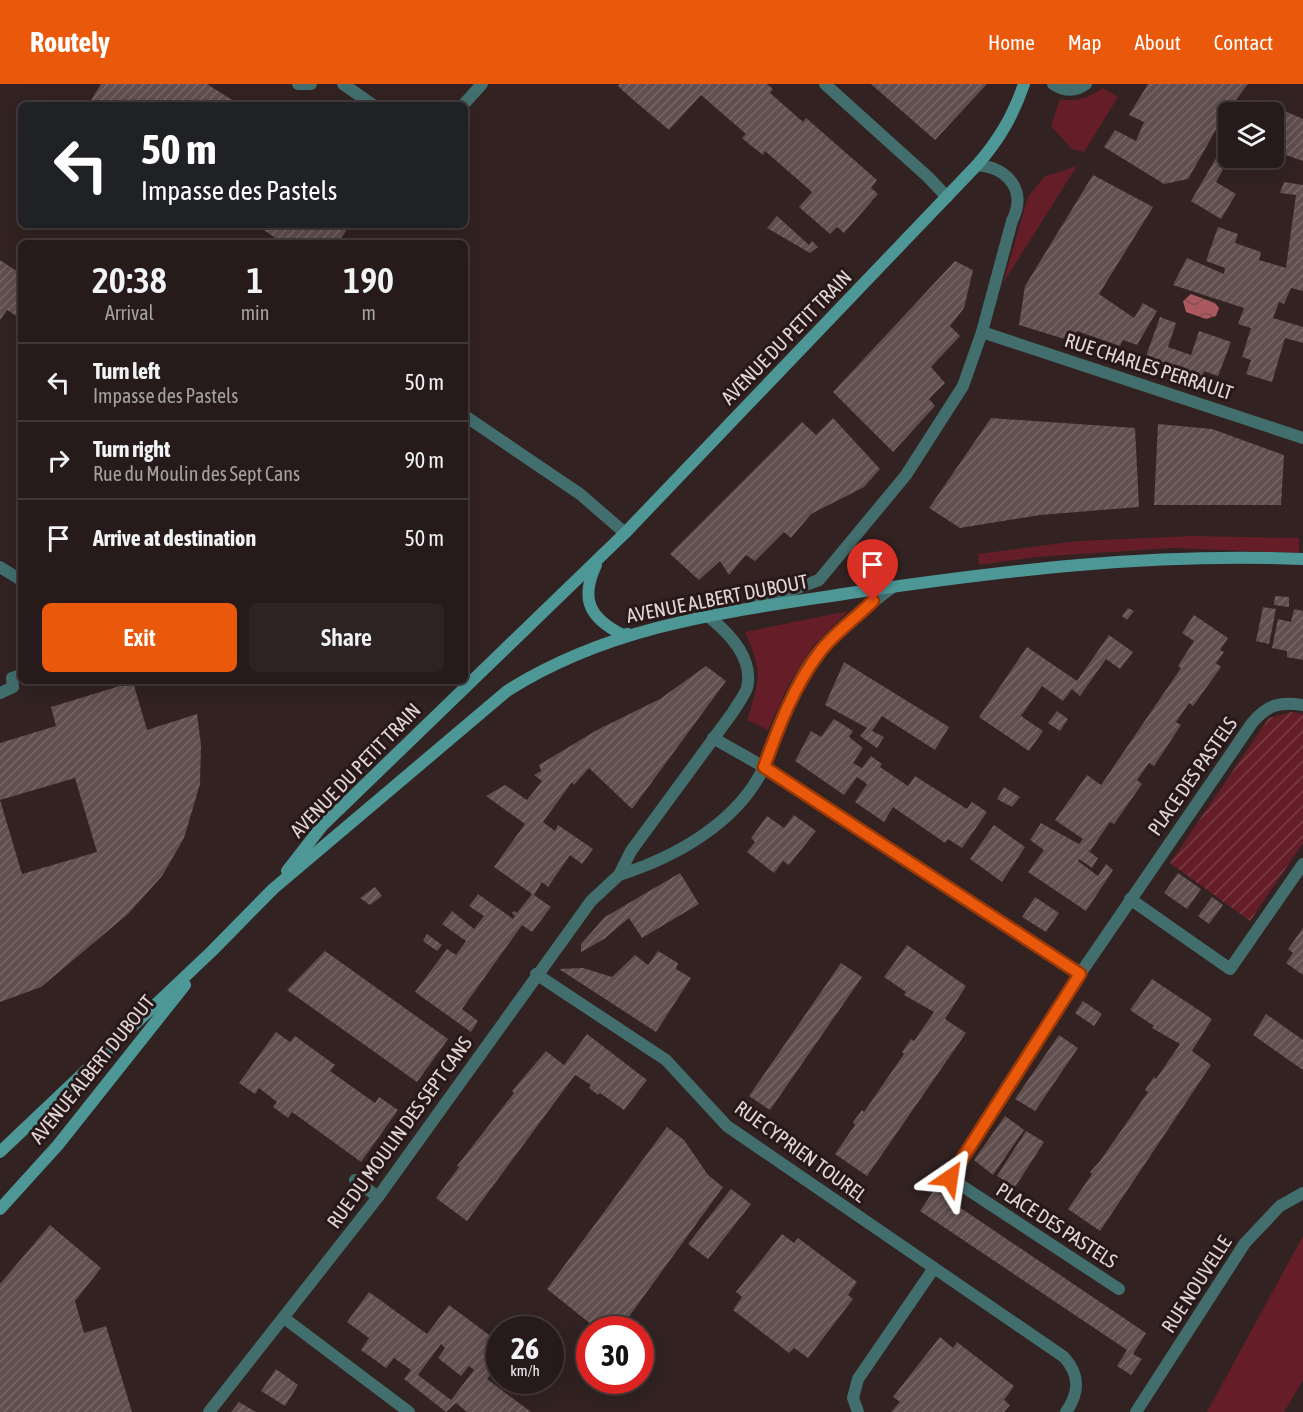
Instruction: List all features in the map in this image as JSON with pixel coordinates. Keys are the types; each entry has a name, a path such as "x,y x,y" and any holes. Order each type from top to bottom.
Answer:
{"main road":[{"name":"AVENUE DU PETIT TRAIN","path":"273,889 322,826 625,533 977,165 999,140 1010,120 1024,84"},
{"name":"AVENUE DU PETIT TRAIN","path":"599,558 587,585 589,603 599,619 623,635 643,629"},
{"name":"AVENUE ALBERT DUBOUT","path":"0,1152 212,951 273,889 507,691 536,672 569,657 643,629 731,612 892,587 1075,563 1223,558 1303,560"},
{"name":"AVENUE ALBERT DUBOUT","path":"0,1209 58,1145 212,951"}],"street":[{"path":"298,84 310,84"},
{"path":"343,84 369,102"},
{"path":"466,102 482,84"},
{"path":"825,84 947,197"},
{"path":"1053,84 1069,91 1078,90 1086,84"},
{"path":"731,612 819,580 834,565 906,475 963,386 982,332 1018,201 1009,178 996,168 977,165"},
{"name":"RUE CHARLES PERRAULT","path":"982,332 1303,438"},
{"path":"468,418 580,494 625,533"},
{"path":"0,567 18,578"},
{"name":"RUE DU MOULIN DES SEPT CANS","path":"619,875 644,867 717,826 743,800 764,767 779,727 805,673 820,651 892,587"},
{"name":"RUE DU MOULIN DES SEPT CANS","path":"209,1412 378,1197 536,974 591,901 619,875 631,851 747,687 747,671 735,641 709,617"},
{"path":"0,693 9,691 13,687 12,678 18,676"},
{"name":"PLACE DES PASTELS","path":"1119,1289 950,1178 1130,899 1262,712 1283,702 1303,705"},
{"path":"713,738 764,767 1080,974"},
{"path":"1130,899 1230,969 1303,864"},
{"name":"RUE CYPRIEN TOUREL","path":"536,974 666,1060 727,1126 1064,1357 1076,1376 1077,1389 1066,1412"},
{"path":"355,1180 378,1197"},
{"name":"RUE NOUVELLE","path":"1136,1412 1245,1243 1280,1206 1303,1193"},
{"path":"858,1412 854,1398 858,1379 934,1269"},
{"path":"284,1318 409,1412"}],"shaded area":[{"path":"1103,88 1118,97 1084,152 1072,149 1051,126 1060,99 1083,98"},
{"path":"1077,166 1003,283 1028,197 1044,177"},
{"path":"1192,536 1299,538 1299,553 1173,548 1037,557 979,565 978,554 1077,541"},
{"path":"848,611 814,645 789,684 768,730 747,720 758,676 755,657 745,632"},
{"path":"1292,712 1303,714 1303,843 1250,921 1170,863 1269,718"},
{"path":"1303,1236 1303,1380 1284,1412 1207,1412"}],"water":[{"path":"1191,294 1215,303 1219,308 1216,316 1206,319 1186,312 1183,301"}],"building":[{"path":"101,84 207,84 235,102 90,102"},
{"path":"620,84 767,84 773,89 770,93 803,122 806,118 877,180 871,188 878,194 844,233 837,227 830,234 799,207 812,192 765,151 763,155 742,138 746,134 701,95 669,130 618,86"},
{"path":"871,84 987,84 935,140"},
{"path":"1148,84 1248,84 1234,102 1218,102 1218,126 1188,179 1164,184 1104,147 1115,130 1136,141 1144,122 1129,115"},
{"path":"1284,111 1303,119 1303,161 1284,154"},
{"path":"1218,155 1218,168 1224,168 1216,182 1236,194 1221,219 1191,201"},
{"path":"1093,175 1153,207 1099,294 1134,318 1143,303 1157,311 1137,345 1123,340 1120,346 1077,331 1071,341 1019,325 1025,286"},
{"path":"1284,182 1303,185 1303,291 1291,288 1284,304 1279,302 1273,318 1303,327 1303,343 1285,338 1272,382 1246,374 1251,360 1242,357 1251,328 1238,324 1244,308 1173,285 1187,258 1224,274 1225,268 1206,261 1218,227 1238,234 1235,243 1261,252 1259,260 1286,268 1296,195 1280,193"},
{"path":"777,216 809,245 812,241 818,247 810,253 767,228"},
{"path":"261,228 348,228 340,240 278,240"},
{"path":"0,260 18,272 18,317 7,310 0,320"},
{"path":"955,261 973,270 964,308 950,326 960,336 931,367 945,383 929,399 935,406 893,452 833,392"},
{"path":"1160,317 1176,323 1168,347 1191,355 1199,331 1231,342 1218,376 1204,371 1202,379 1145,359"},
{"path":"833,418 880,469 864,487 811,514 791,538 784,532 755,561 746,555 729,575 720,561 699,580 670,554 802,422 816,435"},
{"path":"991,418 1135,428 1139,507 1040,515 960,528 929,508"},
{"path":"1158,424 1212,429 1284,455 1281,505 1154,505"},
{"path":"1275,596 1289,597 1289,607 1274,605"},
{"path":"1263,607 1276,609 1269,644 1256,641"},
{"path":"1128,608 1134,611 1127,620 1122,616"},
{"path":"1294,609 1303,611 1303,660 1287,657 1287,651 1272,648 1278,619 1291,622"},
{"path":"1194,615 1228,638 1220,650 1224,652 1216,663 1221,667 1193,706 1189,703 1176,722 1181,725 1154,766 1149,763 1137,780 1142,784 1114,824 1110,822 1090,851 1086,849 1098,858 1092,868 1079,859 1078,861 1098,876 1106,864 1113,870 1086,911 1028,872 1044,850 1030,840 1041,823 1079,844 1083,839 1055,820 1087,775 1101,785 1181,668 1178,666 1194,641 1182,633"},
{"path":"1109,635 1133,652 1120,669 1106,659 1080,696 1072,689 1063,701 1042,686 1021,716 1043,731 1029,751 979,717 1027,647 1077,681"},
{"path":"844,662 949,727 935,750 882,716 872,731 884,737 877,748 860,736 867,728 825,705"},
{"path":"706,666 726,681 632,809 589,768 574,785 572,782 543,822 555,831 558,825 593,849 582,864 570,855 548,887 542,882 534,895 551,907 532,932 522,925 462,1009 478,1021 471,1032 415,992 447,949 456,955 466,941 442,924 452,911 474,929 484,916 469,906 478,894 513,919 515,916 512,913 514,911 517,913 532,894 494,867 525,824 486,796 505,785 527,800 542,781 534,775 541,771 539,765 597,730 660,699"},
{"path":"126,684 134,684 147,730 197,714 201,745 200,784 184,838 162,876 128,914 41,987 0,1002 0,743 56,726 51,707","holes":["75,778 97,852 22,874 0,800"]},
{"path":"1057,711 1068,719 1060,731 1048,723"},
{"path":"834,719 853,731 849,737 863,748 853,763 862,768 871,756 882,764 880,767 908,786 915,776 967,809 972,802 987,812 962,848 948,839 945,843 893,807 884,822 855,802 867,784 857,777 844,795 795,761 811,731 821,737"},
{"path":"1004,787 1020,797 1012,807 997,799"},
{"path":"794,815 816,831 789,865 783,861 774,873 747,852 755,842 751,838 767,816 784,828"},
{"path":"994,825 1025,847 1002,882 970,859"},
{"path":"680,873 699,904 642,938 629,918 604,939 581,952 581,944 605,917"},
{"path":"1178,873 1201,889 1187,909 1164,893"},
{"path":"375,887 382,896 370,905 360,898"},
{"path":"1035,897 1059,913 1046,932 1022,917"},
{"path":"1212,897 1223,905 1209,924 1198,916"},
{"path":"1303,928 1303,975 1286,963 1293,953 1288,949"},
{"path":"427,934 442,945 437,951 423,941"},
{"path":"907,945 966,986 945,1019 966,1033 867,1176 835,1154 855,1125 853,1122 862,1110 864,1112 904,1054 902,1052 911,1039 914,1041 934,1012 904,995 906,992 884,977"},
{"path":"325,951 448,1039 417,1082 287,990"},
{"path":"658,951 678,963 676,969 691,978 656,1032 559,969 583,968 612,977 635,955 648,965"},
{"path":"841,963 862,977 770,1110 749,1096"},
{"path":"1152,979 1212,1019 1192,1051 1211,1065 1100,1231 1068,1209 1092,1174 1090,1172 1148,1092 1145,1090 1154,1077 1156,1079 1180,1044 1152,1028 1154,1026 1130,1010"},
{"path":"1083,1001 1102,1014 1094,1026 1075,1013"},
{"path":"1266,1014 1303,1040 1303,1070 1253,1035"},
{"path":"276,1032 290,1042 295,1036 335,1065 330,1071 375,1103 379,1097 398,1110 361,1162 292,1112 288,1118 273,1107 277,1102 259,1088 255,1094 239,1083"},
{"path":"587,1034 647,1080 624,1110 600,1093 598,1095 589,1088 591,1085 575,1075 467,1221 436,1198 459,1167 457,1166 514,1093 512,1091 546,1051 564,1065"},
{"path":"1059,1035 1078,1048 1035,1111 1015,1099"},
{"path":"1005,1116 1024,1130 993,1175 974,1160"},
{"path":"667,1127 684,1140 708,1175 723,1187 629,1316 581,1316 547,1289"},
{"path":"1026,1131 1044,1142 1015,1187 997,1176"},
{"path":"731,1189 751,1204 708,1259 688,1244"},
{"path":"934,1190 1146,1333 1133,1354 1142,1359 1131,1375 1117,1366 1127,1350 920,1211"},
{"path":"50,1225 101,1268 75,1301 84,1333 106,1326 132,1412 0,1412 0,1284"},
{"path":"782,1234 794,1243 798,1238 857,1282 848,1295 853,1299 808,1358 794,1348 789,1353 733,1310 742,1297 736,1292"},
{"path":"369,1292 427,1334 449,1305 486,1333 486,1394 507,1394 531,1412 467,1412 456,1403 446,1412 404,1379 411,1370 394,1358 386,1368 361,1350 369,1338 347,1322","holes":["441,1344 445,1348 438,1358 461,1376 469,1366 474,1370 451,1400 418,1375"]},
{"path":"940,1337 953,1348 957,1342 1014,1386 1004,1400 1010,1405 1004,1412 891,1412 900,1402 893,1397"},
{"path":"276,1369 298,1385 285,1406 261,1391"},
{"path":"239,1402 256,1412 231,1412"}],"route":[{"path":"873,601 820,651 805,673 779,727 764,767 1080,974 950,1178"}]}
